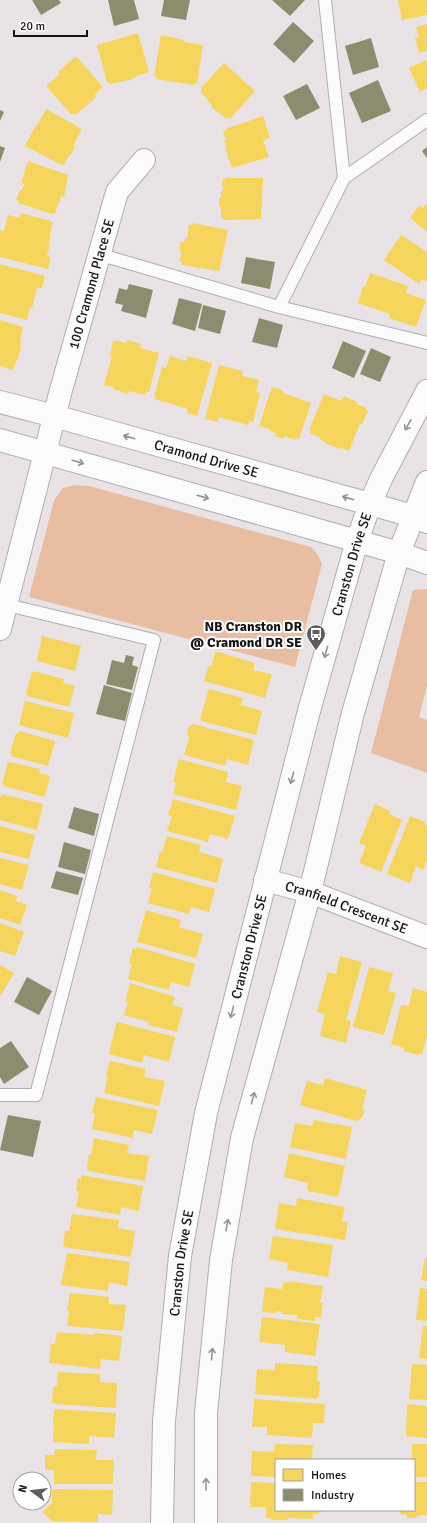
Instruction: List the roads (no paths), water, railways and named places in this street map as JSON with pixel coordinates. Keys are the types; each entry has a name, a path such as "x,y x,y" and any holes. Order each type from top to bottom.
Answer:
{"street":[{"name":"100 Cramond Place SE","path":"0,629 44,452 98,254 117,192 144,160"},
{"name":"Cranston Drive SE","path":"162,1523 164,1421 180,1256 206,1113 309,711 357,540 370,504 384,472 427,391"},
{"name":"Cramond Drive SE","path":"0,402 420,519"},
{"path":"0,440 357,540 399,553 427,564"},
{"path":"206,1523 206,1413 221,1260 242,1138 310,892 353,713 399,553 420,519 427,482"},
{"name":"Cranfield Crescent SE","path":"265,880 310,892 427,936"}],"lane":[{"path":"324,0 344,178"},
{"path":"279,307 344,178 427,120"},
{"path":"98,254 279,307 427,344"},
{"path":"0,1095 36,1095 154,640 6,605"}],"place":[{"name":"NB Cranston DR @ Cramond DR SE","path":"316,651"}]}
